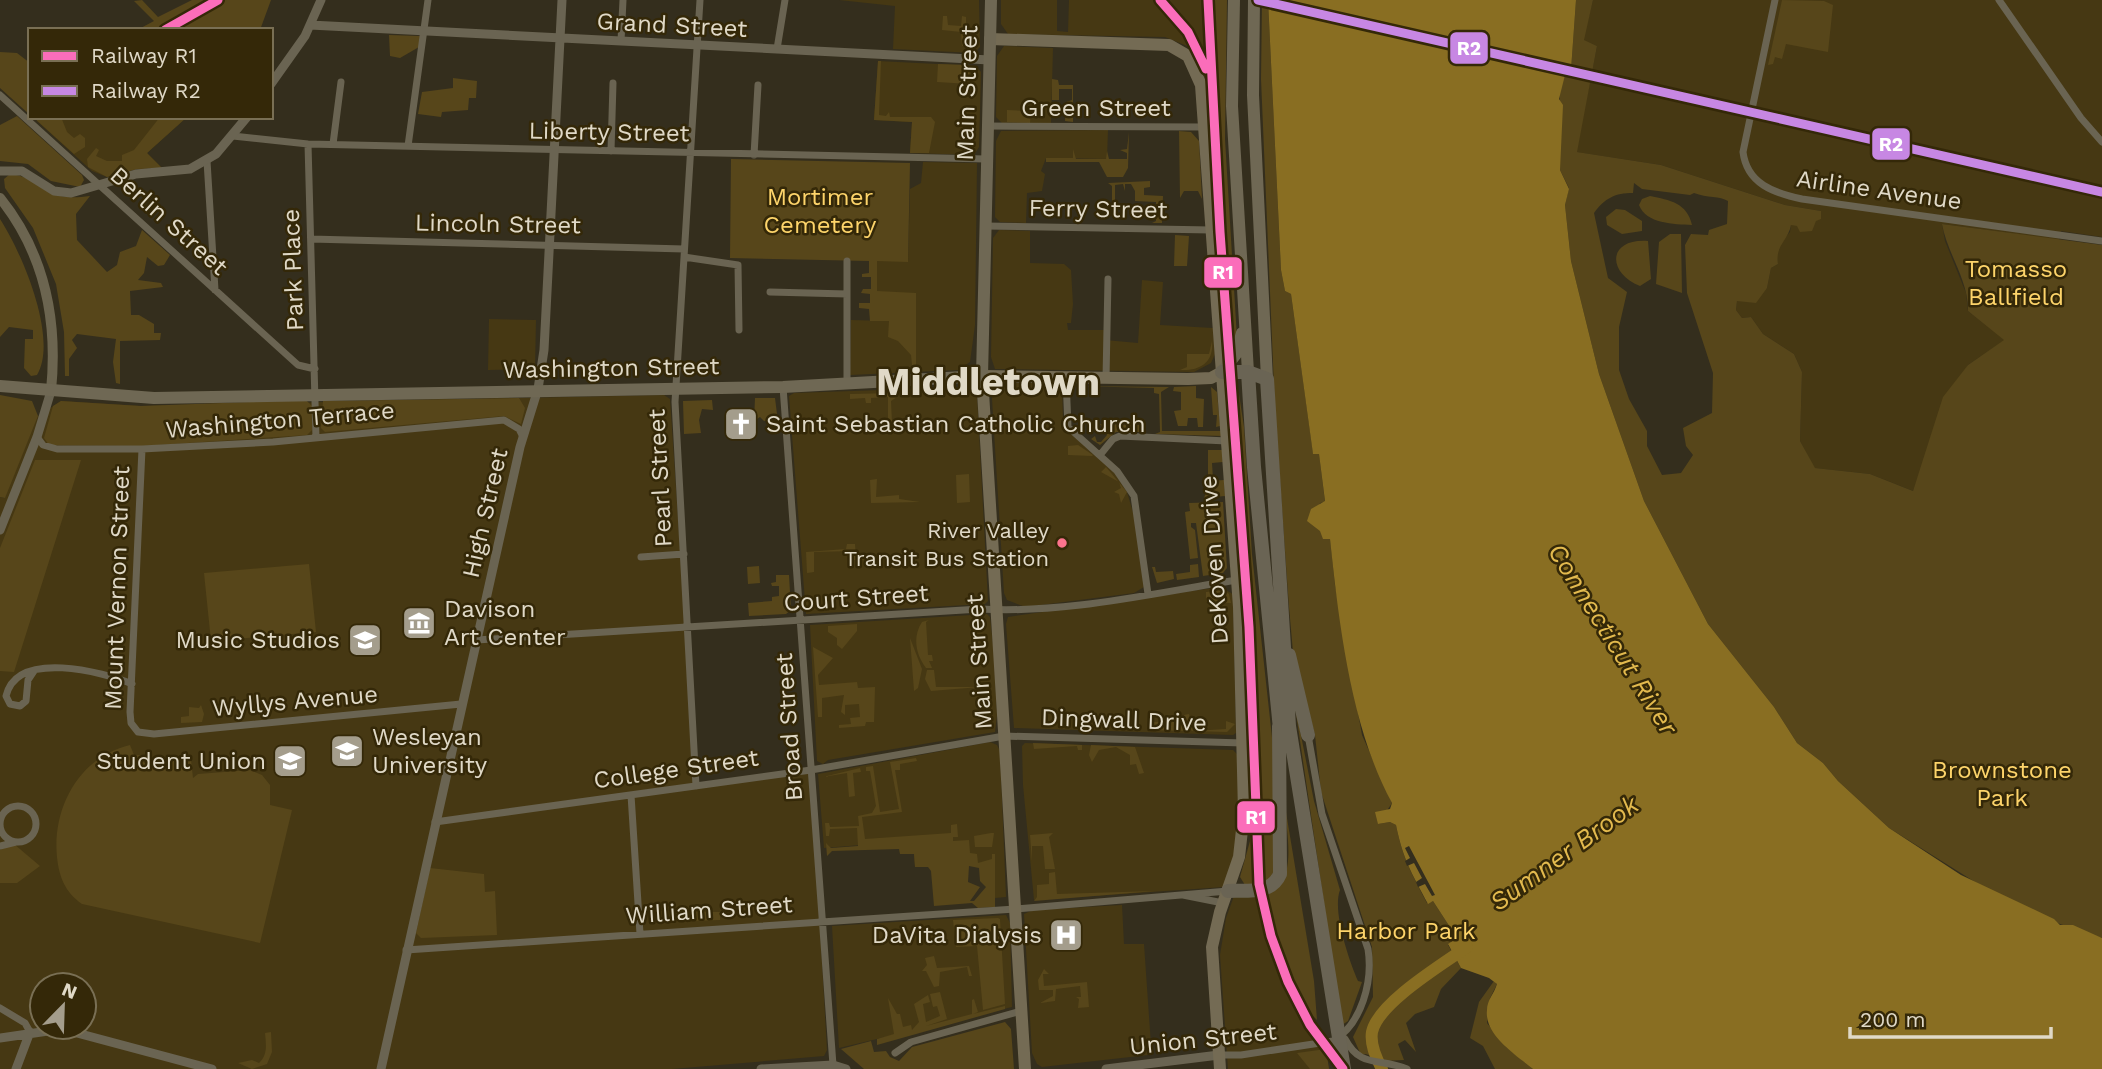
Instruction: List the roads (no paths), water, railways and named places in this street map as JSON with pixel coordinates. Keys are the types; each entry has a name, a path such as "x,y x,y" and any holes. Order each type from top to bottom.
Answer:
{"highway":[{"name":"Main Street","path":"982,376 991,0"},
{"path":"1225,897 1265,889 1274,884 1280,874 1279,726 1250,401 1232,106 1234,0"},
{"path":"1254,0 1253,95 1283,674 1292,751 1335,1028 1334,1069"},
{"path":"1222,372 1236,354 1245,323"},
{"path":"1222,372 1248,372 1267,379"},
{"path":"1222,372 1250,401"},
{"name":"Washington Street","path":"0,386 154,398 783,387 982,376"},
{"path":"1283,634 1308,735"},
{"path":"1279,726 1344,1069"}],"main road":[{"name":"DeKoven Drive","path":"990,40 1161,44 1182,51 1194,64 1201,85 1237,580 1243,743 1243,835 1212,954 1220,1069"},
{"path":"0,198 24,234 47,293 54,337 51,391"},
{"name":"Washington Street","path":"982,376 1202,379 1222,372"},
{"name":"Main Street","path":"982,376 1025,1069"}],"street":[{"path":"273,81 310,25 321,0"},
{"path":"408,146 428,0"},
{"name":"High Street","path":"380,1069 523,437 538,390 544,350 562,0"},
{"path":"621,41 623,0"},
{"name":"Pearl Street","path":"696,786 676,388 700,0"},
{"path":"777,49 785,0"},
{"name":"Airline Avenue","path":"1775,0 1744,152 1750,173 1760,184 1775,192 1802,199 2102,241"},
{"path":"1999,0 2081,118 2102,142"},
{"name":"Grand Street","path":"310,25 990,60"},
{"path":"332,144 341,82"},
{"path":"611,151 613,83"},
{"path":"754,155 758,85"},
{"name":"Berlin Street","path":"0,94 298,365 315,369"},
{"path":"0,171 22,172 62,193 136,174 190,169 207,161 233,136 246,119"},
{"name":"Green Street","path":"987,126 1206,127"},
{"name":"Liberty Street","path":"233,136 308,144 986,159"},
{"name":"Park Place","path":"308,144 316,438"},
{"path":"207,161 215,289"},
{"name":"Ferry Street","path":"984,226 1211,230"},
{"name":"Lincoln Street","path":"311,239 549,245 684,253 738,265 739,330"},
{"path":"846,384 847,261"},
{"path":"1106,379 1108,279"},
{"path":"771,292 847,294"},
{"path":"1066,378 1068,427 1121,475 1135,499 1149,594"},
{"name":"Broad Street","path":"783,387 834,1065"},
{"path":"0,530 37,437 51,391"},
{"name":"Washington Terrace","path":"37,437 43,445 57,449 142,449 316,438 504,420 516,426 523,437"},
{"path":"1100,455 1113,439 1120,436 1227,442"},
{"name":"Mount Vernon Street","path":"134,728 130,718 142,449"},
{"path":"640,557 684,554"},
{"name":"Court Street","path":"476,640 1060,608 1237,580"},
{"path":"34,671 27,680 26,701 20,706 10,704 6,695 10,685 34,671 80,668 132,684"},
{"name":"Wyllys Avenue","path":"134,728 143,734 153,734 461,704"},
{"path":"1308,735 1318,800 1369,958 1364,998 1335,1028 1353,1054 1363,1062 1407,1069"},
{"name":"Dingwall Drive","path":"1004,736 1243,743"},
{"name":"College Street","path":"435,822 811,770 1004,736"},
{"path":"631,795 640,934"},
{"path":"0,846 17,842 32,835 36,825 33,814 24,808 14,807 1,819 3,834 17,842"},
{"path":"1182,895 1190,899 1225,897"},
{"name":"William Street","path":"406,950 1015,909 1182,895 1225,897"},
{"path":"0,1008 21,1020 28,1029"},
{"path":"895,1053 911,1042 1021,1011"},
{"name":"Union Street","path":"1106,1069 1325,1044 1335,1028"},
{"path":"0,1038 28,1032"},
{"path":"16,1069 28,1037"},
{"path":"98,1037 212,1069"},
{"path":"761,1069 834,1065 846,1069"}],"water":[{"name":"Connecticut River","path":"1268,0 1576,0 1571,70 1566,71 1559,99 1563,105 1560,170 1569,189 1565,205 1571,261 1599,374 1644,501 1708,624 1774,707 1797,743 1823,763 1838,781 1889,828 1961,875 2054,919 2060,925 2073,925 2102,938 2102,1069 1533,1069 1496,1036 1487,1019 1487,1010 1497,984 1489,978 1461,968 1448,944 1457,938 1433,901 1428,904 1408,865 1396,825 1390,822 1378,824 1375,812 1390,809 1392,803 1366,742 1349,675 1330,539 1323,539 1320,531 1307,521 1311,509 1325,501 1319,454 1313,454 1291,294 1285,291 1281,270"}],"waterway":[{"name":"Sumner Brook","path":"1382,1069 1372,1041 1372,1032 1377,1021 1398,997 1467,947"}],"rail line":[{"name":"R1","path":"169,28 218,0"},
{"name":"R1","path":"1160,0 1188,32 1206,69"},
{"name":"R1","path":"1208,0 1220,232 1249,627 1259,884 1271,936 1288,982 1310,1025 1343,1069"},
{"name":"R2","path":"1258,0 2102,192"}],"place":[{"name":"Saint Sebastian Catholic Church","path":"741,424"},
{"name":"River Valley Transit Bus Station","path":"1062,543"},
{"name":"Davison Art Center","path":"419,623"},
{"name":"Music Studios","path":"365,640"},
{"name":"Wesleyan University","path":"347,751"},
{"name":"Student Union","path":"290,761"},
{"name":"DaVita Dialysis","path":"1066,935"}],"district":[{"name":"Middletown","path":"988,382"}],"park label":[{"name":"Mortimer Cemetery","path":"820,211"},
{"name":"Tomasso Ballfield","path":"2016,283"},
{"name":"Brownstone Park","path":"2002,784"},
{"name":"Harbor Park","path":"1406,931"}]}
